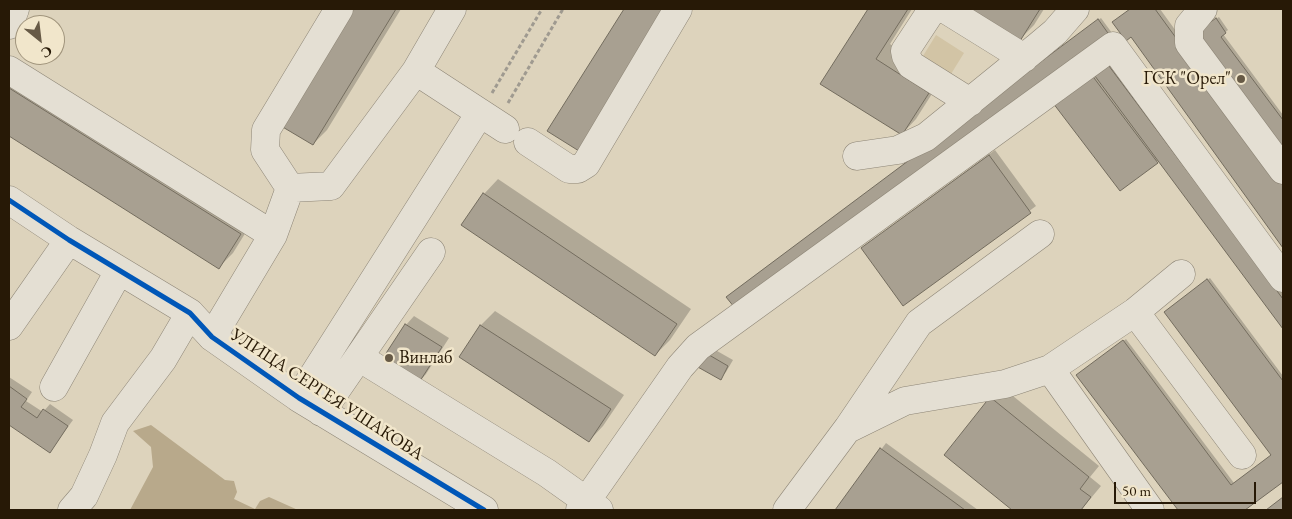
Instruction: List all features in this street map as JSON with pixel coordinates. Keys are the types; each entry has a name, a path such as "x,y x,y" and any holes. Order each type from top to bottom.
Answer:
{"street":[{"path":"9,25 15,9"},
{"path":"290,188 266,150 266,130 339,9"},
{"path":"290,188 331,186 416,71 452,9"},
{"path":"416,71 568,169 578,169 586,164 678,9"},
{"path":"936,9 930,13 910,43 906,50 906,56 911,65 970,102"},
{"path":"945,9 1024,58"},
{"path":"857,156 889,152 917,142 1024,58 1054,32 1075,9"},
{"path":"1203,9 1189,26 1189,43 1283,170"},
{"path":"360,358 546,473 588,507 680,367 698,347 1113,46 1283,278"},
{"path":"9,70 273,235"},
{"path":"310,405 502,127"},
{"path":"212,337 273,235 290,188"},
{"name":"УЛИЦА СЕРГЕЯ УШАКОВА","path":"11,207 190,314 212,337 310,405 484,510"},
{"path":"787,510 848,428 919,323 1040,234"},
{"path":"9,326 69,240"},
{"path":"310,405 360,358 431,252"},
{"path":"54,387 119,270"},
{"path":"848,428 905,401 1005,384 1050,369 1135,312 1181,274"},
{"path":"1135,312 1242,456"},
{"path":"72,510 84,496 115,423 163,359 190,314"},
{"path":"1050,369 1150,510"}],"path":[{"path":"502,127 542,9"},
{"path":"502,127 563,9"}],"shaded area":[{"path":"936,35 964,53 951,74 923,56"},
{"path":"151,425 225,480 234,481 237,492 234,499 255,509 260,501 269,497 298,510 130,510 153,467 151,447 133,431"}],"building":[{"path":"353,9 396,9 313,145 281,126"},
{"path":"624,9 668,9 579,151 547,131"},
{"path":"868,9 908,9 876,59 929,93 902,135 820,84"},
{"path":"969,9 1040,9 1020,41"},
{"path":"1130,9 1155,9 1283,185 1283,248 1131,37 1126,41 1112,22"},
{"name":"ГСК \"Орел\"","path":"1216,18 1226,33 1221,37 1283,120 1283,150 1196,33"},
{"path":"1098,19 1110,36 739,313 726,297"},
{"path":"1106,62 1283,299 1283,329 1092,72"},
{"path":"1091,74 1158,163 1120,191 1053,103"},
{"path":"9,88 241,234 219,269 9,136"},
{"path":"989,155 1031,213 903,306 861,248"},
{"path":"483,193 677,324 655,356 461,225"},
{"path":"1207,279 1283,381 1283,482 1245,510 1178,510 1076,375 1123,340 1231,485 1271,455 1164,312"},
{"path":"405,324 442,347 418,384 381,361"},
{"path":"480,325 611,409 589,442 459,357"},
{"path":"704,352 728,366 721,380 696,366"},
{"path":"9,386 27,399 21,407 37,418 43,409 68,426 50,453 9,425"},
{"path":"990,397 1089,477 1080,489 1091,497 1081,510 1012,510 944,455"},
{"path":"880,448 965,510 835,510"},
{"path":"1283,497 1283,510 1266,510"}],"cycle path":[{"path":"9,200 69,240 190,313 212,337 299,398 484,510"}],"place":[{"name":"ГСК \"Орел\"","path":"1241,79"},
{"name":"Винлаб","path":"389,358"}]}
